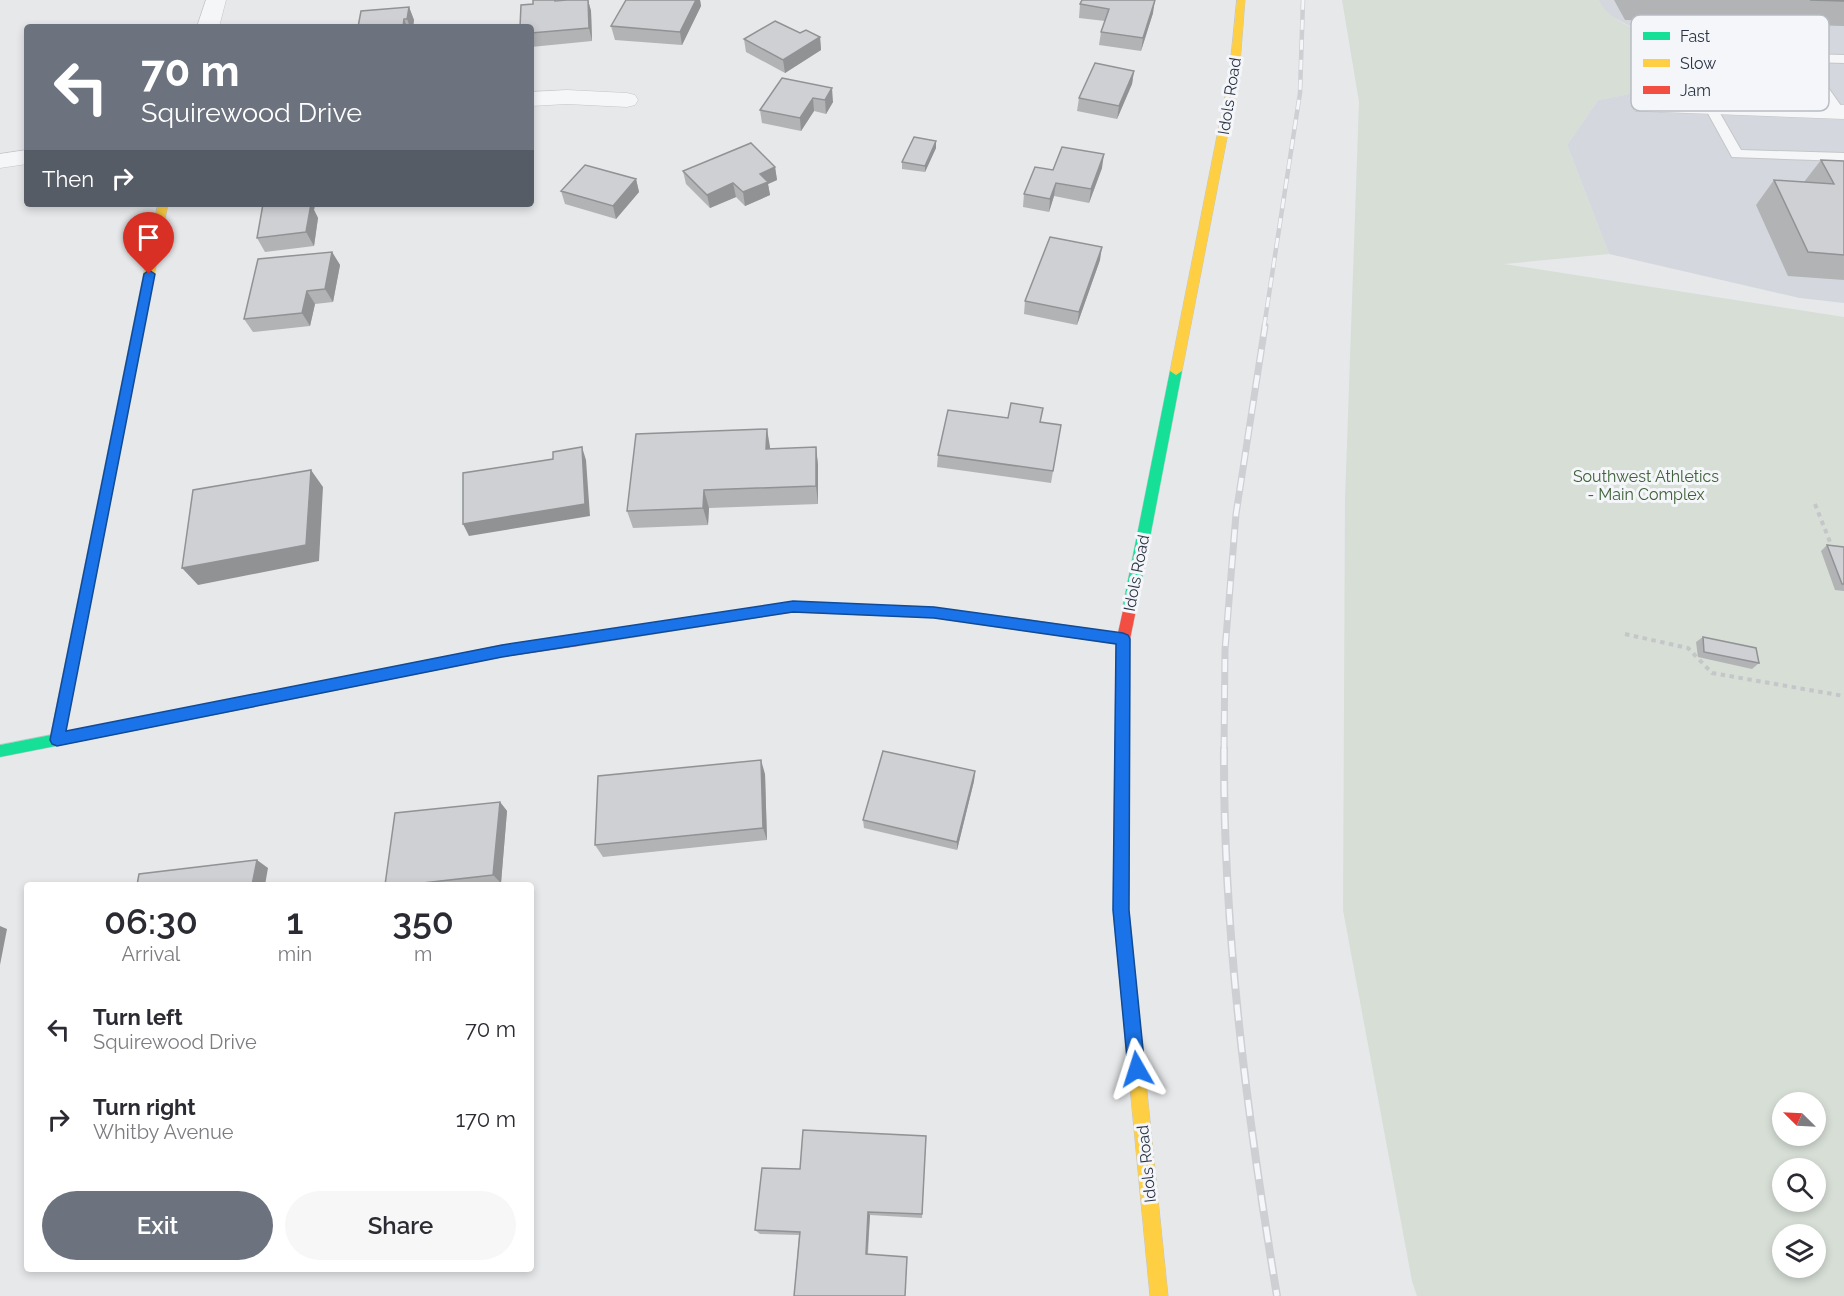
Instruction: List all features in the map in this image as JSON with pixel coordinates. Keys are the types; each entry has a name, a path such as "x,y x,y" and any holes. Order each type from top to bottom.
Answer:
{"street":[{"path":"209,24 216,0"},
{"name":"Idols Road","path":"1159,1296 1121,910 1123,639 1234,76 1241,0"},
{"path":"534,99 567,97 627,100"},
{"path":"1809,111 1841,112"},
{"path":"0,161 24,158"},
{"path":"57,740 162,207"},
{"path":"0,751 502,651 793,607 934,613 1123,639"}],"lane":[{"path":"1829,59 1844,59"},
{"path":"1829,96 1841,112"},
{"path":"1714,111 1737,154 1844,157"}],"path":[{"path":"1815,504 1830,546 1837,550"},
{"path":"1625,634 1688,648 1712,673 1844,696"}],"shaded area":[{"path":"1598,0 1844,0 1844,303 1800,298 1609,254 1567,145 1598,100 1631,94 1631,111 1829,111 1829,15 1631,15 1631,27 1607,14"}],"green space":[{"name":"Southwest Athletics - Main Complex","path":"1342,0 1598,0 1607,11 1631,27 1631,94 1598,100 1567,145 1609,254 1504,264 1844,317 1844,1296 1417,1296 1412,1281 1343,910 1345,501 1359,102"}],"building":[{"path":"533,0 588,0 589,28 534,33 534,24 520,24 521,5 533,4"},
{"path":"626,0 696,0 680,32 611,26"},
{"path":"1082,0 1155,0 1143,38 1101,32 1109,9 1080,4"},
{"path":"409,7 407,19 404,19 403,24 359,24 361,11"},
{"path":"775,21 800,33 806,30 820,37 783,60 744,39"},
{"path":"1095,63 1134,71 1119,106 1079,98"},
{"path":"782,78 832,88 825,100 813,98 800,118 760,110"},
{"path":"914,137 936,141 925,166 902,162"},
{"path":"751,143 775,167 760,174 768,182 743,192 733,183 707,195 683,171"},
{"path":"1062,147 1104,154 1091,189 1056,183 1050,199 1024,194 1035,167 1053,170"},
{"path":"1821,160 1844,161 1844,255 1808,252 1774,180 1834,184"},
{"path":"585,165 636,179 613,206 561,191"},
{"path":"262,207 310,207 306,232 257,238"},
{"path":"1050,237 1102,247 1079,312 1025,301"},
{"path":"332,252 325,289 307,291 302,313 244,319 258,259"},
{"path":"1011,403 1043,408 1040,422 1061,425 1053,471 938,455 948,410 1008,418"},
{"path":"767,429 766,449 816,447 816,486 704,490 703,508 627,511 636,434"},
{"path":"582,447 585,504 463,524 463,473 553,459 553,452"},
{"path":"311,470 306,545 182,568 193,490"},
{"path":"1827,545 1844,547 1844,584 1842,584"},
{"path":"1703,637 1756,648 1759,663 1704,652"},
{"path":"883,751 975,771 957,842 863,820"},
{"path":"761,760 763,828 595,845 598,776"},
{"path":"500,802 493,875 431,882 385,882 395,813"},
{"path":"257,860 253,882 138,882 139,874"},
{"path":"803,1130 926,1136 922,1214 868,1212 866,1254 907,1257 905,1296 794,1296 800,1232 755,1230 762,1168 800,1169"}],"railway":[{"path":"1264,327 1300,93 1303,0"},
{"path":"1224,749 1225,650 1236,514 1265,326"},
{"path":"1224,749 1232,955 1247,1092 1277,1296"}],"traffic: fast":[{"path":"1129,610 1176,371"},
{"path":"0,751 223,707"}],"traffic: slow":[{"path":"1176,371 1234,76 1241,0"},
{"path":"57,739 162,207"},
{"path":"578,640 793,607 934,613 1025,625"},
{"path":"1130,1004 1159,1296"}],"traffic: jam":[{"path":"1129,610 1123,639 1121,910 1130,1004"},
{"path":"1025,625 1123,639"},
{"path":"223,707 502,651 578,640"}],"route":[{"path":"149,274 57,740 502,651 793,607 934,613 1123,639 1121,910 1137,1069"}]}
